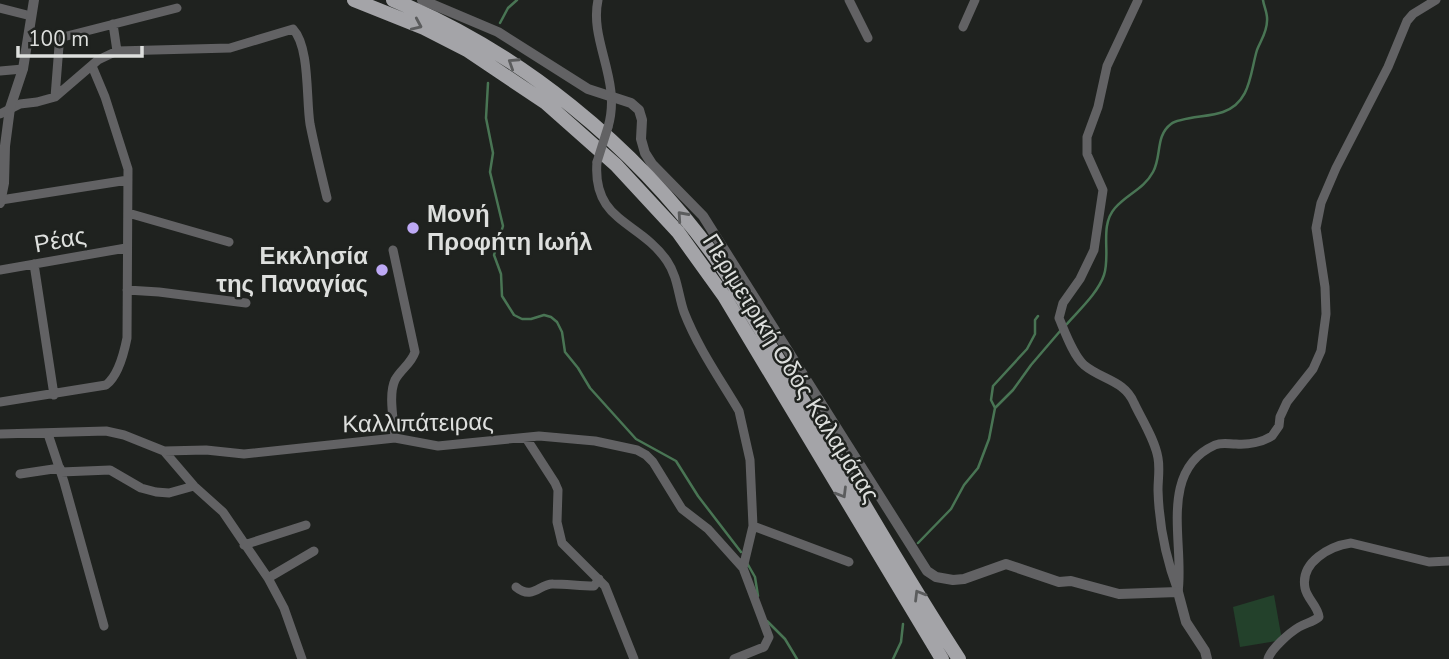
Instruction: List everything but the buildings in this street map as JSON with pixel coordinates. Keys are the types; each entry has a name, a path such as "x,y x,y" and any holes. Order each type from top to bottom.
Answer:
{"main road":[{"name":"Περιμετρική Οδός Καλαμάτας","path":"354,0 424,28 467,50 537,97 611,160 678,232 724,296 942,659"},
{"name":"Περιμετρική Οδός Καλαμάτας","path":"393,0 474,38 554,92 625,155 688,222 735,289 959,659"}],"street":[{"path":"34,0 23,69 5,111 0,201 128,180"},
{"path":"423,0 498,32 588,89 631,103 639,110 645,153 652,164 704,216 928,571 936,577 953,580 964,579 1006,564 1059,582 1071,581 1119,594 1178,592"},
{"path":"598,0 599,30 613,97 595,179 605,205 615,216 653,244 667,260 675,275 691,327 739,411 750,460 753,526 743,568 769,637 764,647 734,659"},
{"path":"849,0 868,38"},
{"path":"963,27 975,0"},
{"path":"1138,0 1107,66 1098,107 1087,137 1087,153 1100,180 1102,200 1091,258 1059,310 1061,323 1082,363 1098,375 1125,388 1133,398 1158,455 1158,489 1170,572 1186,622 1205,651 1207,659"},
{"path":"1178,592 1180,580 1176,514 1188,469 1202,453 1215,445 1249,443 1272,436 1279,425 1287,401 1313,369 1321,351 1326,314 1325,287 1315,228 1321,203 1335,168 1388,67 1408,21 1413,14 1436,0"},
{"path":"0,8 31,16"},
{"path":"55,97 60,41 68,35 177,8"},
{"path":"113,24 117,51"},
{"path":"5,111 20,104 55,97 103,57 117,51 230,48 293,29 300,38 304,57 310,121 327,198"},
{"path":"0,402 102,386 112,381 127,341 126,159 92,66"},
{"path":"0,71 23,69"},
{"path":"128,213 229,242"},
{"name":"Ρέας","path":"0,270 126,248"},
{"path":"393,250 415,352 411,362 395,380 395,438"},
{"path":"34,264 54,395"},
{"path":"127,290 246,303"},
{"name":"Καλλιπάτειρας","path":"0,434 106,431 164,451 206,450 244,454 395,438 438,446 554,436 595,440 637,450 646,455 682,509 708,529 743,568"},
{"path":"48,434 61,470 104,626"},
{"path":"526,438 555,483 557,522 562,543 599,579 608,592 634,659"},
{"path":"164,451 194,486 223,512 268,578 284,608 302,659"},
{"path":"20,474 108,469 141,488 156,492 169,493 194,486"},
{"path":"244,545 306,524"},
{"path":"753,526 849,562"},
{"path":"1268,659 1273,647 1298,628 1319,617 1319,612 1305,590 1310,566 1324,551 1351,543 1429,562 1449,561"},
{"path":"268,578 314,551"},
{"path":"516,587 520,591 532,593 549,583 594,586 599,579"}],"green space":[{"path":"1274,595 1282,640 1240,647 1233,607"}],"waterway":[{"path":"500,23 508,8 517,0"},
{"path":"1066,325 1101,282 1106,267 1106,232 1110,215 1149,178 1156,166 1166,129 1181,120 1223,112 1244,94 1266,29 1267,16 1263,0"},
{"path":"488,83 486,118 493,153 490,172 503,226 494,255 501,274 502,296 514,315 522,319 544,315 557,322 562,332 565,352 590,388 636,439 676,461 698,496 741,552"},
{"path":"995,408 991,400 993,386 1027,349 1035,334 1035,320 1038,316"},
{"path":"918,543 951,509 964,485 978,468 989,439 995,408 1013,390 1061,330"},
{"path":"747,563 755,577 758,596"},
{"path":"767,621 785,639 797,659"},
{"path":"893,659 901,642 903,624"}],"place":[{"name":"Μονή Προφήτη Ιωήλ","path":"413,228"},
{"name":"Εκκλησία της Παναγίας","path":"382,270"}]}
